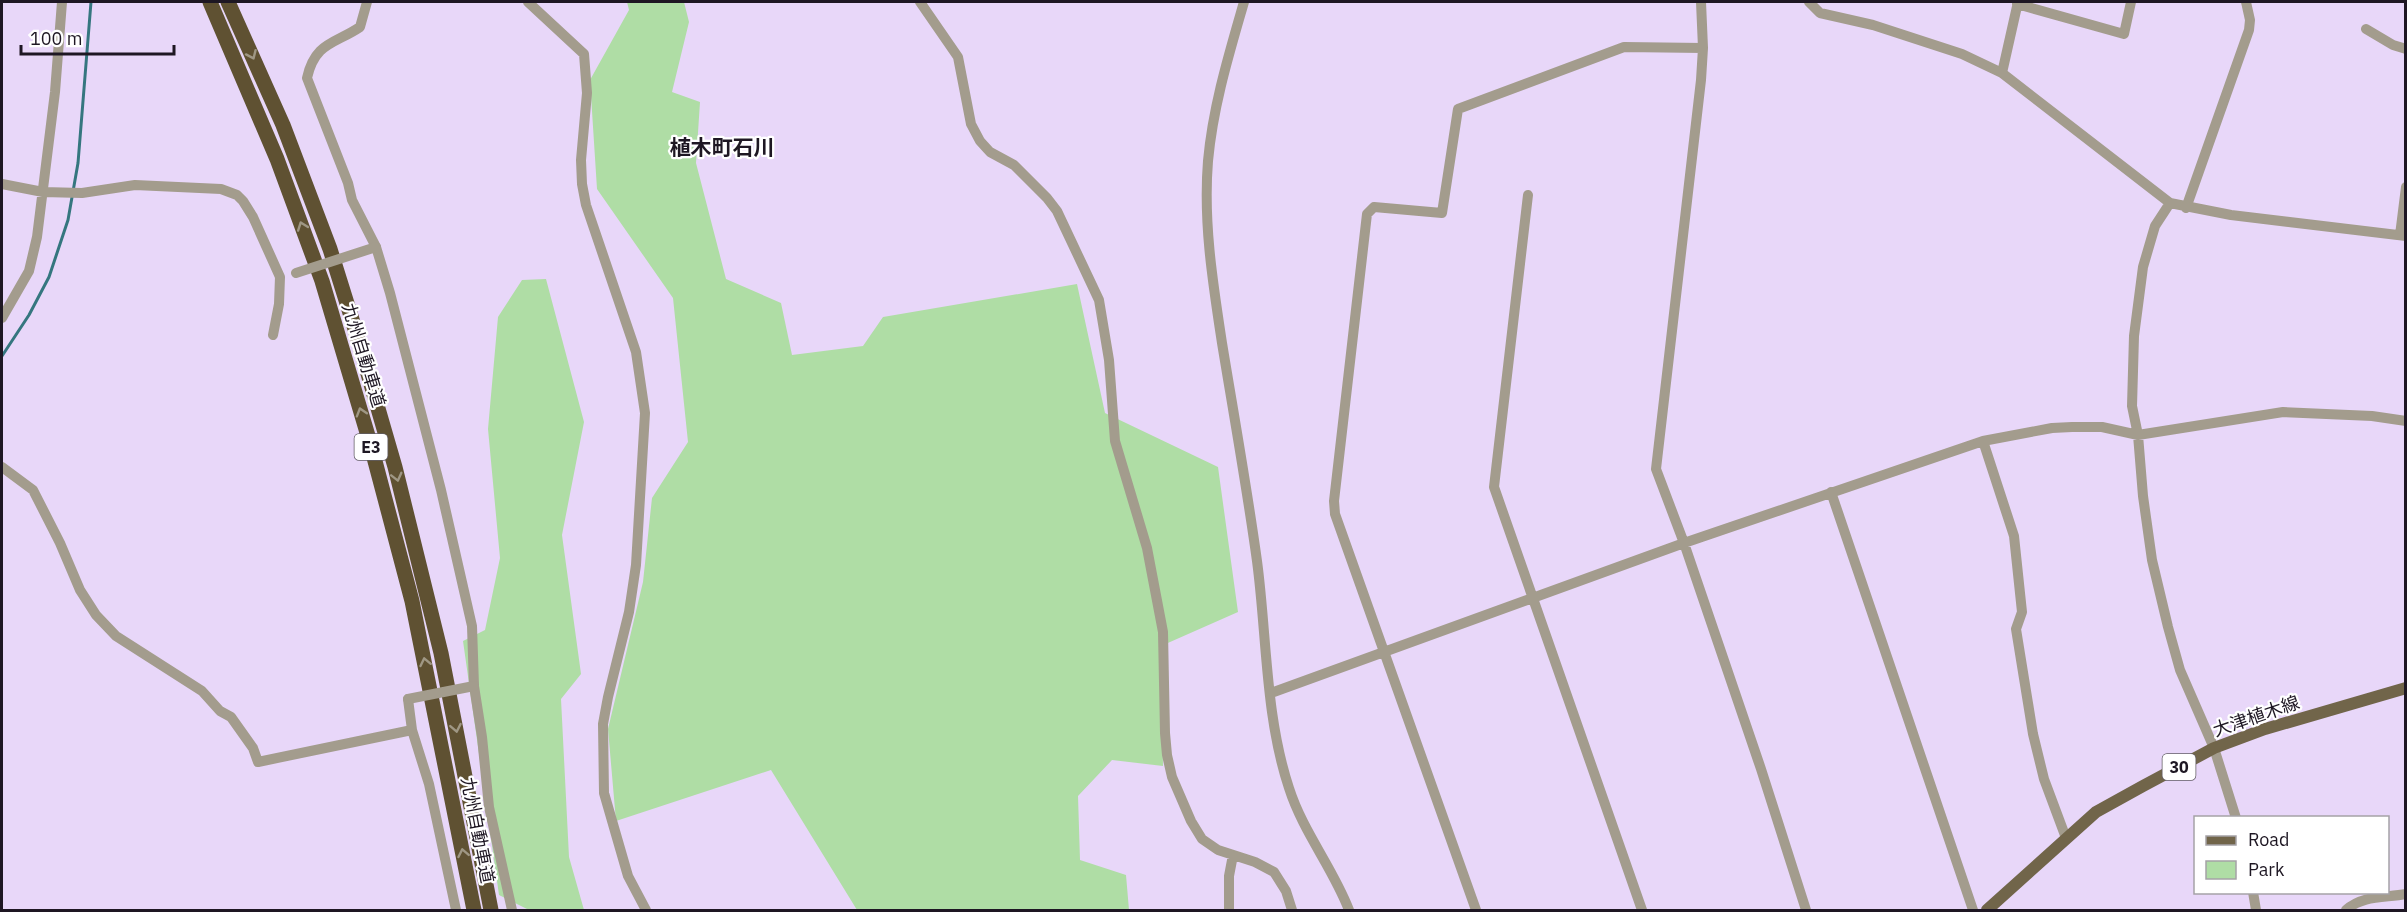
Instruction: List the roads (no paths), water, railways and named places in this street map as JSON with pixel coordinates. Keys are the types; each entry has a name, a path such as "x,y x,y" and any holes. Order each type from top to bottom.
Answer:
{"highway":[{"name":"九州自動車道","path":"210,2 277,159 322,281 371,446 414,612 474,910"},
{"name":"九州自動車道","path":"228,2 286,135 330,249 359,341 395,467 441,653 491,910"}],"main road":[{"name":"大津植木線","path":"1988,910 2096,812 2214,748 2265,729 2406,688"}],"street":[{"path":"2,318 29,270 37,237 55,92 62,2"},
{"path":"367,2 360,27 325,45 310,63 308,78 348,183 352,200 376,247 406,350 441,490 472,626 474,686 489,807 512,910"},
{"path":"528,2 584,54 587,93 580,160 584,195 636,352 645,413 636,565 629,612 603,724 604,793 628,876 646,910"},
{"path":"920,2 958,57 971,124 980,141 990,152 1014,165 1057,211 1099,300 1108,350 1115,441 1147,548 1163,632 1167,755 1180,797 1202,839 1218,850 1254,862 1274,872 1286,891 1292,910"},
{"path":"1244,2 1220,83 1213,123 1208,163 1208,234 1257,562 1271,693 1283,765 1298,811 1349,910"},
{"path":"1701,2 1703,48 1686,223 1656,469 1684,543 1761,769 1806,910"},
{"path":"1809,2 1820,13 1872,25 1962,54 2002,73 2170,203 2186,208 2403,236 2406,187"},
{"path":"2002,73 2018,3 2124,34 2131,2"},
{"path":"2186,208 2249,30 2250,20 2246,2"},
{"path":"2366,29 2393,45 2406,49"},
{"path":"1476,910 1335,514 1334,501 1367,214 1374,207 1442,213 1458,109 1624,47 1703,48"},
{"path":"2,184 57,193 82,193 135,185 221,189 237,195 253,217 280,277 279,304 273,335"},
{"path":"1528,195 1494,487 1642,910"},
{"path":"2170,203 2156,226 2143,267 2137,303 2132,406 2138,435 2143,496 2160,595 2180,670 2214,748 2235,816"},
{"path":"280,277 376,247"},
{"path":"1271,693 1684,543 1983,441 2052,428 2102,427 2138,435 2283,412 2372,416 2406,421"},
{"path":"1983,441 2014,536 2022,612 2016,629 2033,734 2044,779 2066,838"},
{"path":"2,466 33,490 60,543 80,590 96,615 116,636 202,691 220,711 231,717 253,748 258,762 411,730"},
{"path":"1831,492 1973,910"},
{"path":"456,910 429,784 411,730 408,699 474,686"},
{"path":"1229,910 1229,876 1233,855"},
{"path":"2253,894 2256,910"},
{"path":"2346,910 2368,898 2406,894"}],"waterway":[{"path":"2,356 29,315 49,277 68,220 78,163 91,2"}],"district":[{"name":"植木町石川","path":"722,147"}]}
